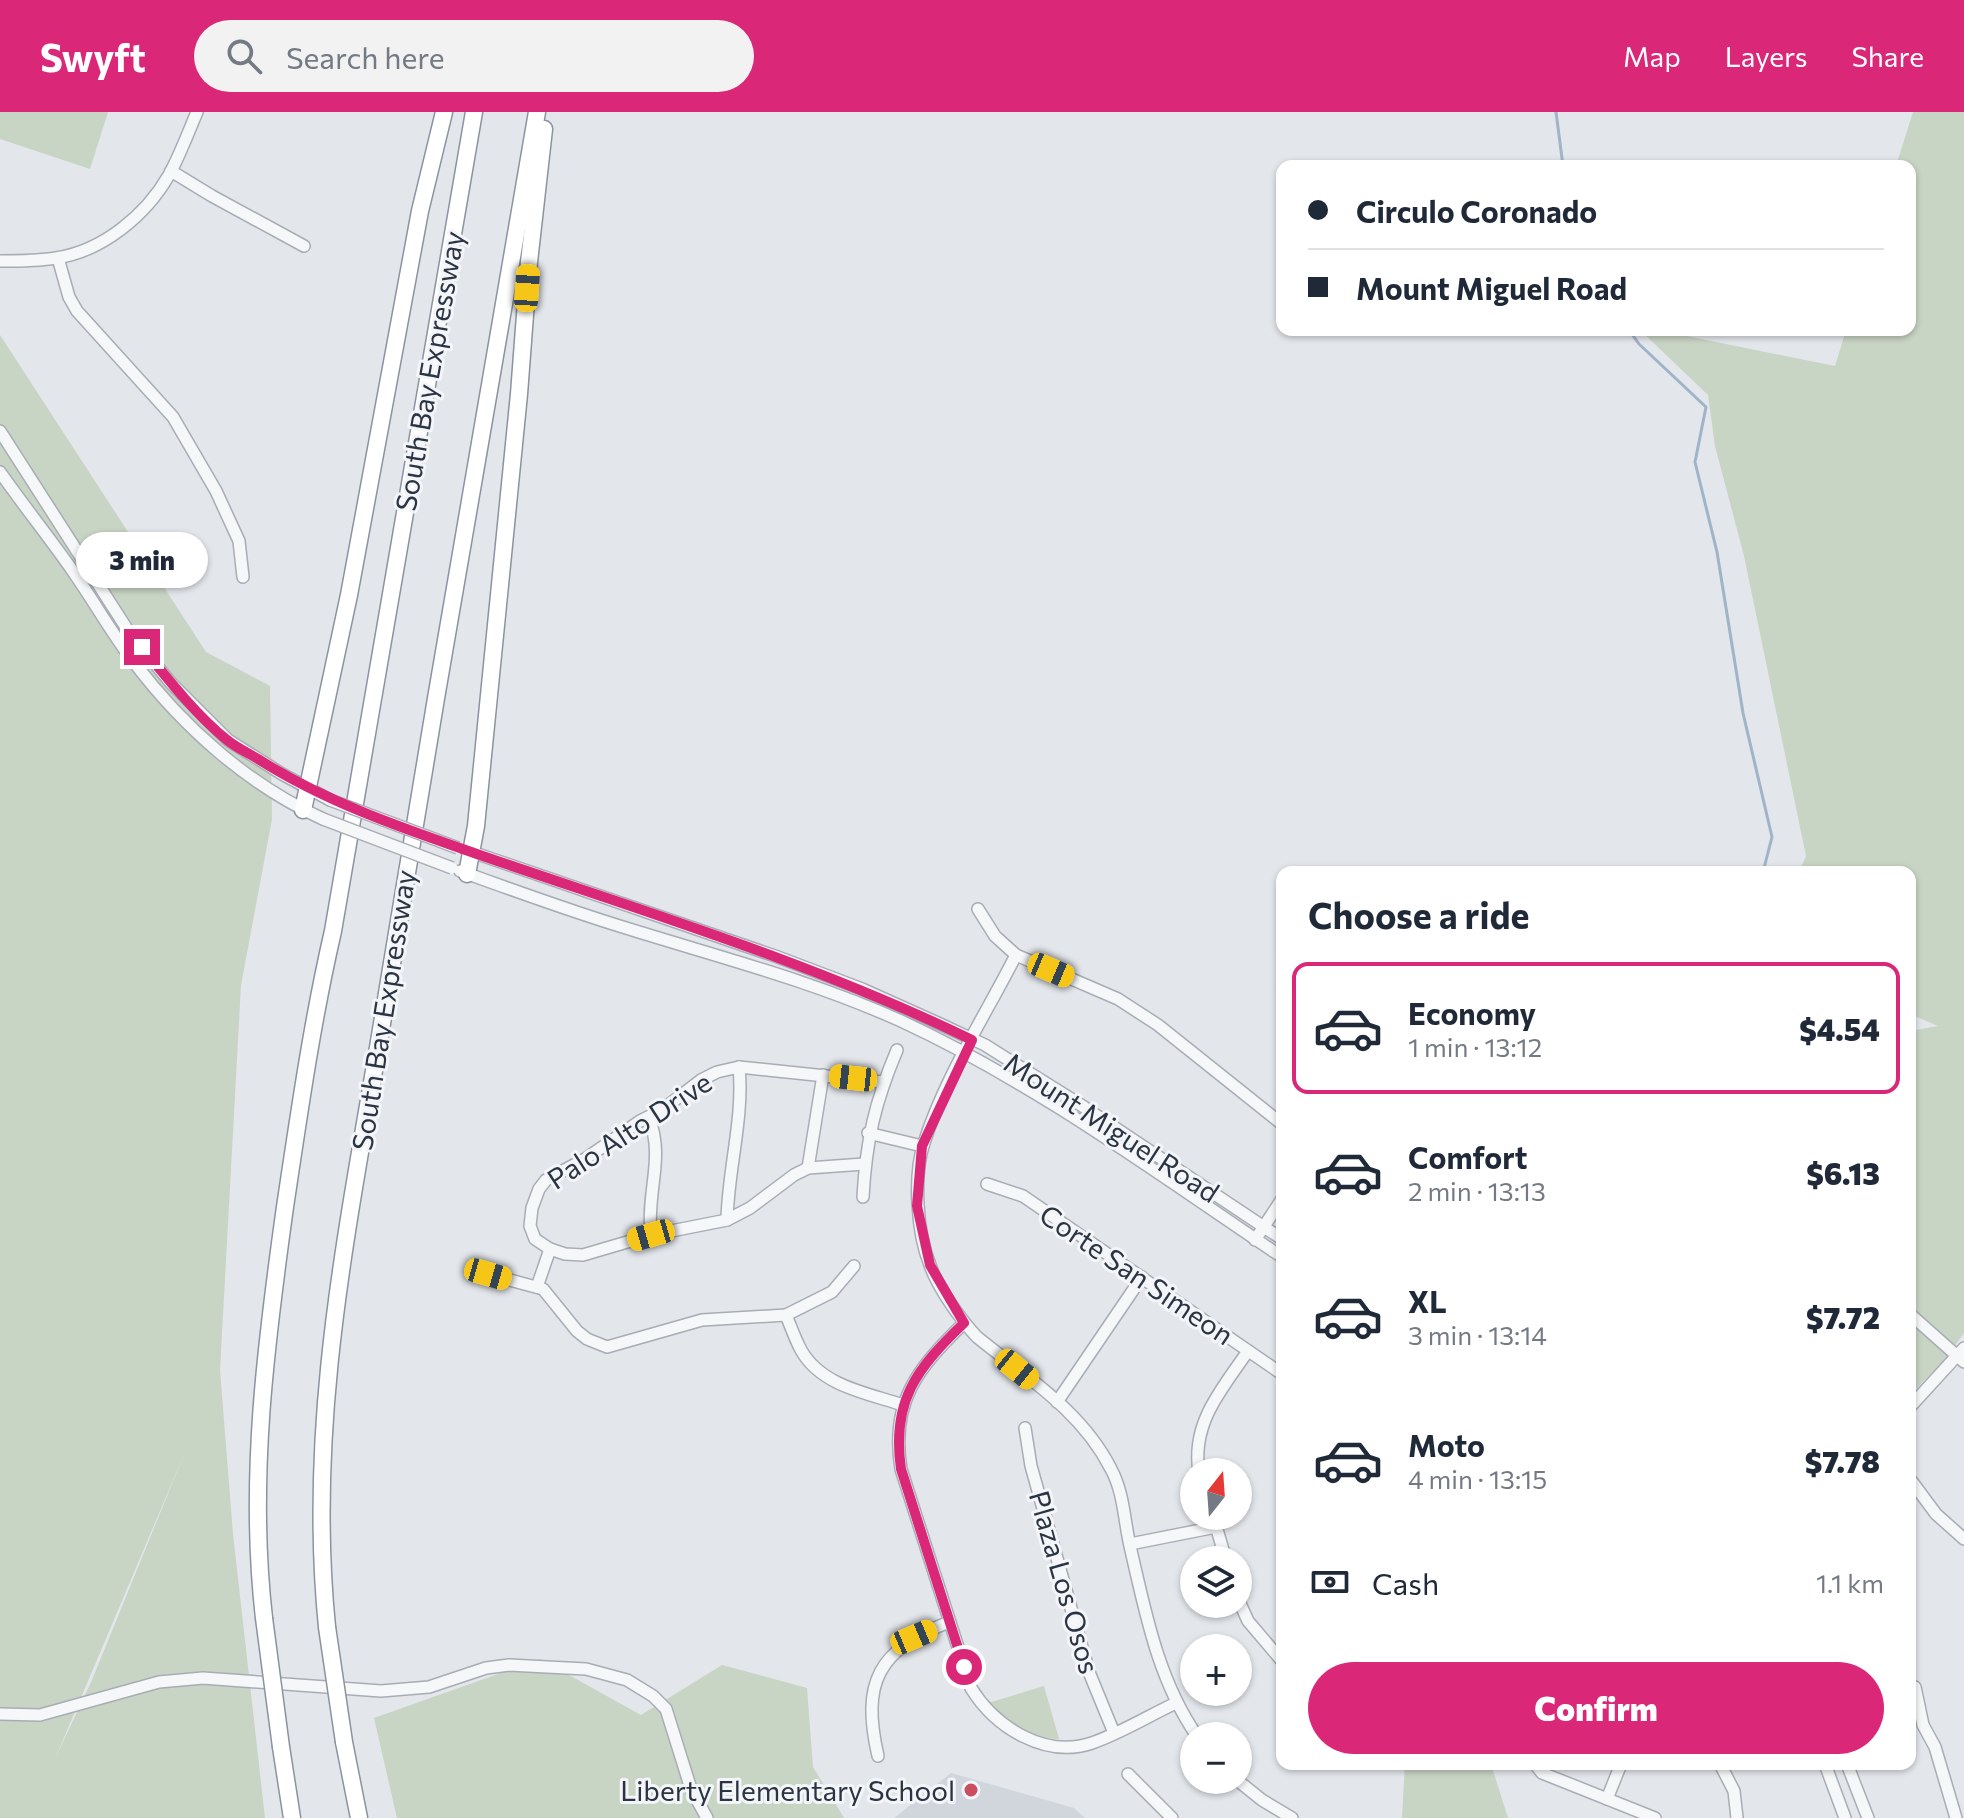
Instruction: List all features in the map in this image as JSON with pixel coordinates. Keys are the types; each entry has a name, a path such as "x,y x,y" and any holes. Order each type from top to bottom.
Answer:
{"highway":[{"path":"303,810 352,580 423,196 444,112"},
{"name":"South Bay Expressway","path":"292,1818 264,1618 259,1544 258,1458 269,1315 308,1051 336,916 474,112"},
{"name":"South Bay Expressway","path":"359,1818 327,1627 321,1546 321,1440 345,1236 537,112"},
{"path":"459,871 465,850 546,112"}],"street":[{"path":"0,261 58,258 101,241 126,225 147,205 171,171 197,112"},
{"path":"171,171 304,246"},
{"path":"58,258 69,297 83,320 173,417 239,541 243,577"},
{"name":"Mount Miguel Road","path":"0,431 127,629 170,682 228,740 330,800 465,850 775,956 899,1004 972,1040 1084,1107 1276,1234"},
{"name":"Mount Miguel Road","path":"0,472 133,661 168,703 234,764 303,810 459,871 612,924 770,971 889,1016 1008,1077 1078,1120 1276,1253"},
{"path":"978,909 995,936 1016,955 1118,999 1158,1025 1276,1119"},
{"path":"1016,955 964,1054 922,1146 917,1206 930,1265 964,1323 1084,1426 1112,1469 1119,1485 1130,1544 1160,1664 1176,1703 1188,1722"},
{"path":"863,1197 868,1133 883,1082 897,1050"},
{"path":"727,1220 727,1194 741,1094 739,1067"},
{"name":"Palo Alto Drive","path":"550,1249 535,1239 530,1226 532,1208 546,1180 649,1118 701,1080 739,1067 883,1082"},
{"path":"808,1168 823,1075"},
{"path":"649,1118 657,1144 649,1218 651,1235"},
{"path":"868,1133 922,1146"},
{"path":"537,1287 550,1249 583,1255 651,1235 727,1220 808,1168 864,1164"},
{"name":"Corte San Simeon","path":"987,1184 1023,1196 1276,1370"},
{"path":"1255,1240 1276,1208"},
{"path":"488,1274 549,1293 577,1331 607,1347 702,1320 786,1315 832,1292 854,1266"},
{"path":"1057,1402 1142,1277"},
{"path":"786,1315 802,1351 814,1368 838,1384 903,1405"},
{"path":"1916,1319 1962,1356 1916,1401"},
{"path":"964,1323 923,1365 903,1405 898,1431 901,1469 971,1688 984,1708 1002,1724 1033,1740 1056,1745 1090,1744 1176,1703"},
{"path":"1198,1458 1205,1416 1248,1351"},
{"name":"Plaza Los Osos","path":"1025,1428 1031,1466 1089,1672 1114,1733"},
{"path":"1916,1487 1936,1514 1964,1539"},
{"path":"1130,1544 1183,1530"},
{"path":"1247,1618 1276,1654"},
{"path":"878,1756 870,1717 878,1676 905,1643 949,1622"},
{"path":"0,1714 40,1715 159,1682 203,1678 381,1691 429,1687 486,1668 509,1665 586,1669 627,1680 653,1696 666,1709 691,1789 707,1818"},
{"path":"1916,1692 1923,1725 1935,1747 1956,1818"},
{"path":"1540,1770 1655,1818"},
{"path":"1607,1799 1619,1770"},
{"path":"1723,1770 1734,1791 1737,1818"},
{"path":"1827,1770 1845,1818"},
{"path":"1849,1770 1868,1818"},
{"path":"1128,1774 1172,1818"},
{"path":"1252,1792 1292,1818"}],"shaded area":[{"name":"Liberty Elementary School","path":"951,1773 1074,1808 1085,1818 894,1818"}],"green space":[{"path":"0,112 108,112 90,169 0,139"},
{"path":"1913,112 1964,112 1964,1333 1946,1358 1916,1389 1916,1030 1938,1026 1916,1017 1916,866 1802,866 1806,856 1744,556 1715,446 1708,395 1646,336 1687,336 1835,366 1844,336 1916,336 1916,160 1898,160"},
{"path":"0,335 206,652 270,686 272,819 241,985 220,1370 233,1534 265,1818 0,1818","holes":["185,1452 92,1680 55,1759"]},
{"path":"540,1659 641,1715 722,1665 807,1688 813,1767 844,1818 397,1818 374,1718"},
{"path":"1044,1686 1059,1739 1039,1736 1020,1728 988,1703"},
{"path":"1405,1770 1493,1770 1508,1818 1402,1818"}],"waterway":[{"path":"1556,112 1562,160"},
{"path":"1633,336 1706,407 1695,462 1717,552 1743,713 1772,837 1765,866"}],"place":[{"name":"Liberty Elementary School","path":"971,1790"}],"route":[{"path":"142,647 170,682 228,740 330,800 440,842 775,956 899,1004 972,1040 922,1146 917,1206 930,1265 964,1323 923,1365 903,1405 898,1431 901,1469 964,1667"}]}
